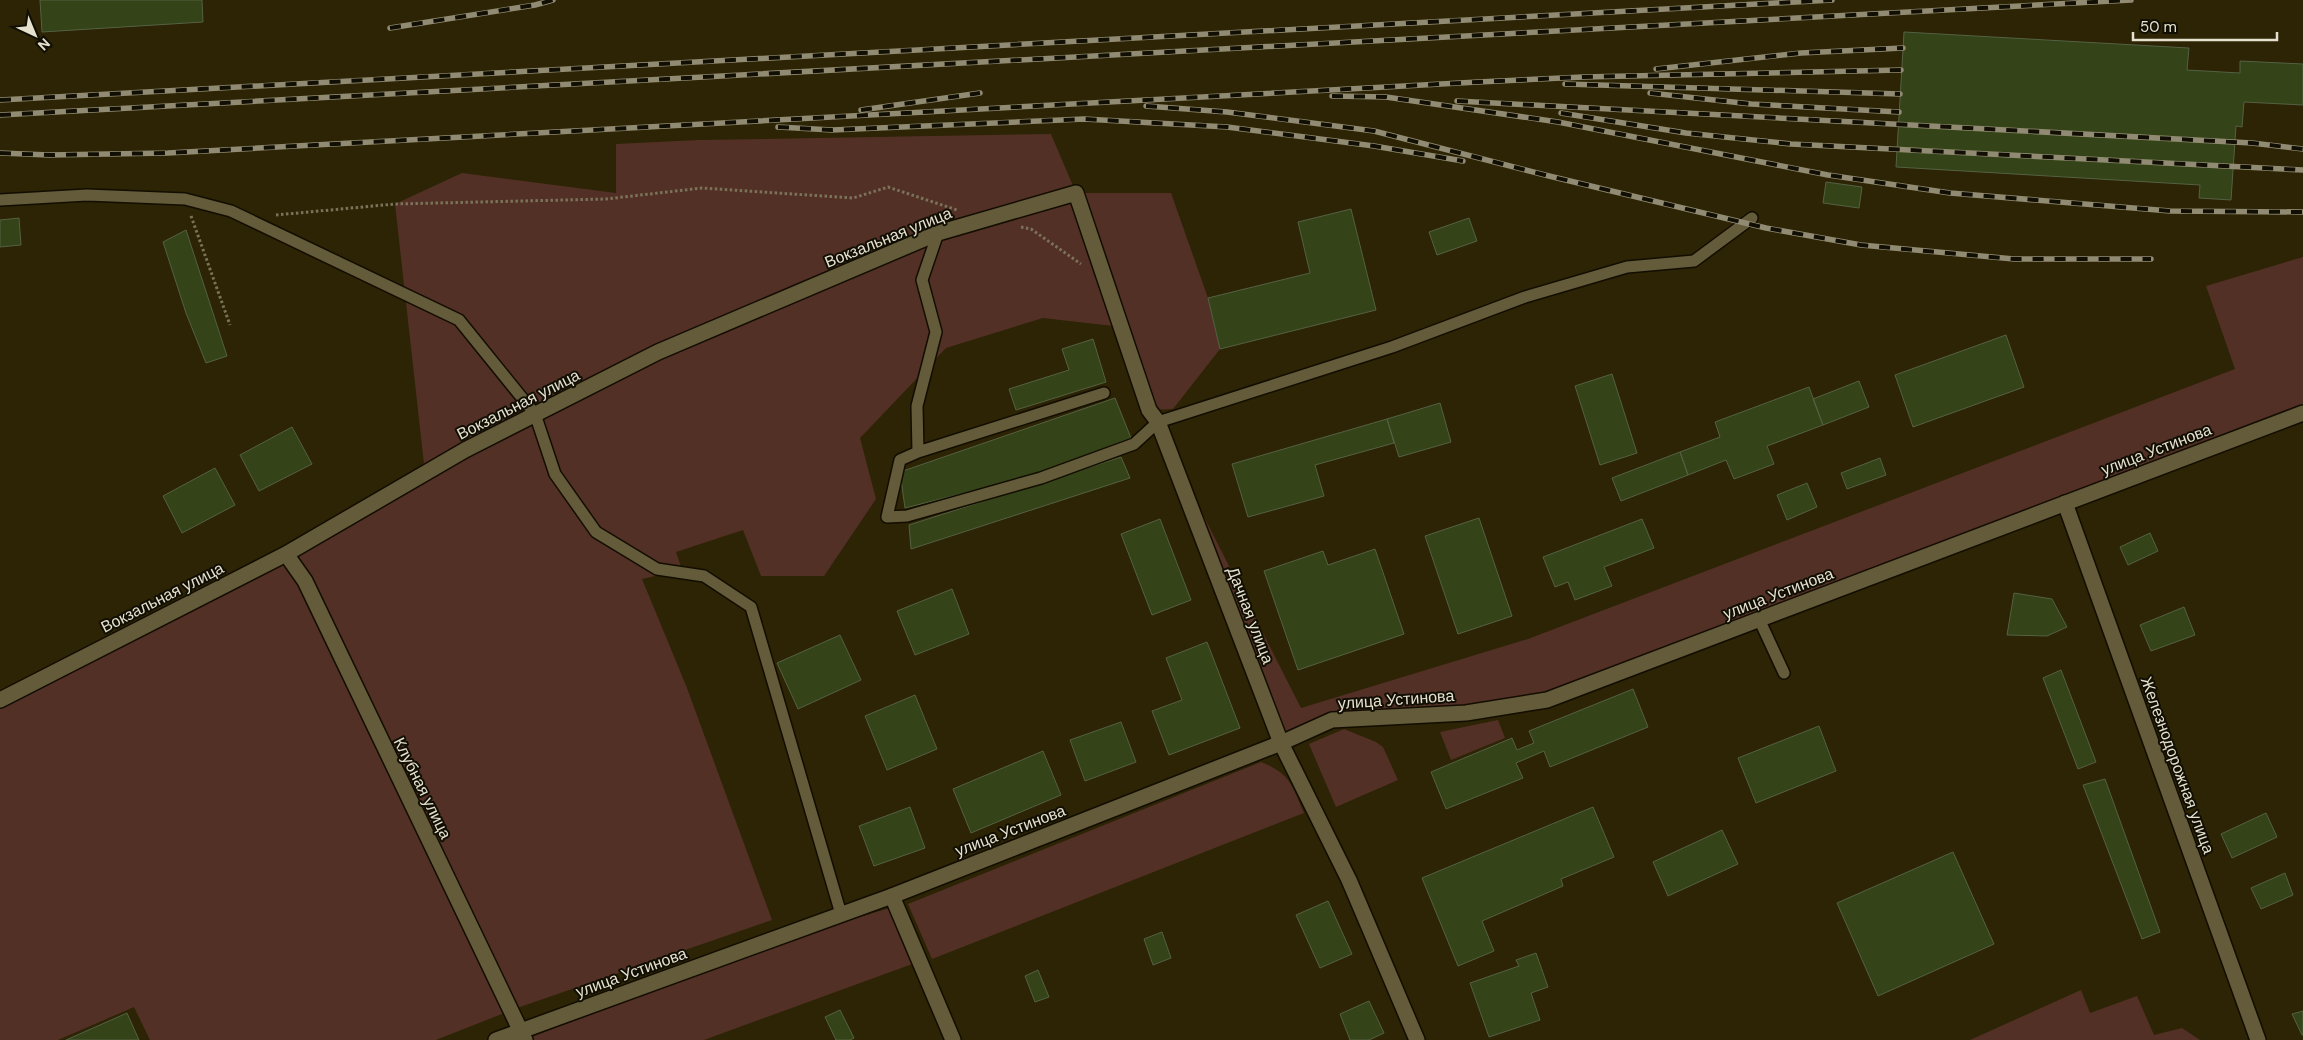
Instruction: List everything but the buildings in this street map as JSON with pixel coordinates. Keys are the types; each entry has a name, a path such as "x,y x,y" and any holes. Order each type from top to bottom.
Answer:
{"street":[{"name":"Вокзальная улица","path":"0,700 286,554 465,450 658,352 938,233 1076,193"},
{"name":"Дачная улица","path":"1076,193 1149,410 1158,422 1281,743 1349,880 1417,1040"},
{"name":"улица Устинова","path":"496,1040 522,1035 892,896 1281,743 1332,720 1466,713 1547,700 2303,413"},
{"name":"Железнодорожная улица","path":"2065,503 2258,1040"},
{"name":"Клубная улица","path":"286,554 305,581 522,1035"},
{"path":"892,896 953,1040"}],"lane":[{"path":"0,200 87,195 185,199 240,216 459,320 535,414 555,474 596,532 657,569 704,576 751,607 841,914"},
{"path":"1104,393 918,452 900,460 888,517 907,516 1041,478 1134,444 1158,422 1392,347 1525,297 1627,267 1694,262 1752,218"},
{"path":"918,452 917,406 936,332 922,280 938,233"},
{"path":"1759,619 1784,673"}],"path":[{"path":"240,216 267,216 395,204 606,199 702,188 853,198 888,187 959,210"},
{"path":"185,199 230,325"},
{"path":"1013,225 1031,229 1066,252 1107,283"}],"shaded area":[{"path":"1051,134 1076,193 1171,193 1208,298 1220,349 1173,409 1149,410 1122,327 1043,318 946,348 860,438 876,499 824,576 761,576 743,530 676,552 682,570 642,579 687,688 772,920 517,1008 436,1040 150,1040 134,1007 58,1040 0,1040 0,701 425,473 395,204 462,173 616,193 616,144 699,140"},
{"path":"2303,257 2303,413 1547,700 1332,720 1283,737 1195,499 1301,708 1528,639 2235,369 2206,286"},
{"path":"1498,720 1505,738 1451,760 1440,732"},
{"path":"1344,729 1376,742 1383,747 1398,780 1336,807 1309,744"},
{"path":"1261,762 1285,776 1293,788 1304,813 932,959 908,904"},
{"path":"893,907 915,963 704,1040 533,1040 532,1037 783,940"},
{"path":"2081,990 2090,1013 2137,996 2154,1035 2182,1028 2200,1040 1970,1040"}],"railway":[{"path":"390,28 535,5 553,0"},
{"path":"0,100 1832,0"},
{"path":"0,115 2131,0"},
{"path":"1656,69 1801,53 1903,48"},
{"path":"0,153 49,155 168,153 1478,82 1583,77 1901,70"},
{"path":"1565,84 1900,94"},
{"path":"861,110 980,93"},
{"path":"1650,93 1751,104 1899,112"},
{"path":"1332,96 1386,97 1558,122 1828,175 1950,193 2170,211 2303,212"},
{"path":"1457,101 2252,143 2303,149"},
{"path":"1146,106 1227,112 1374,131 1549,176 1766,228 1861,245 2014,259 2151,259"},
{"path":"1561,113 1686,133 1791,144 2303,170"},
{"path":"778,127 832,130 1084,119 1227,127 1374,146 1463,161"}]}
